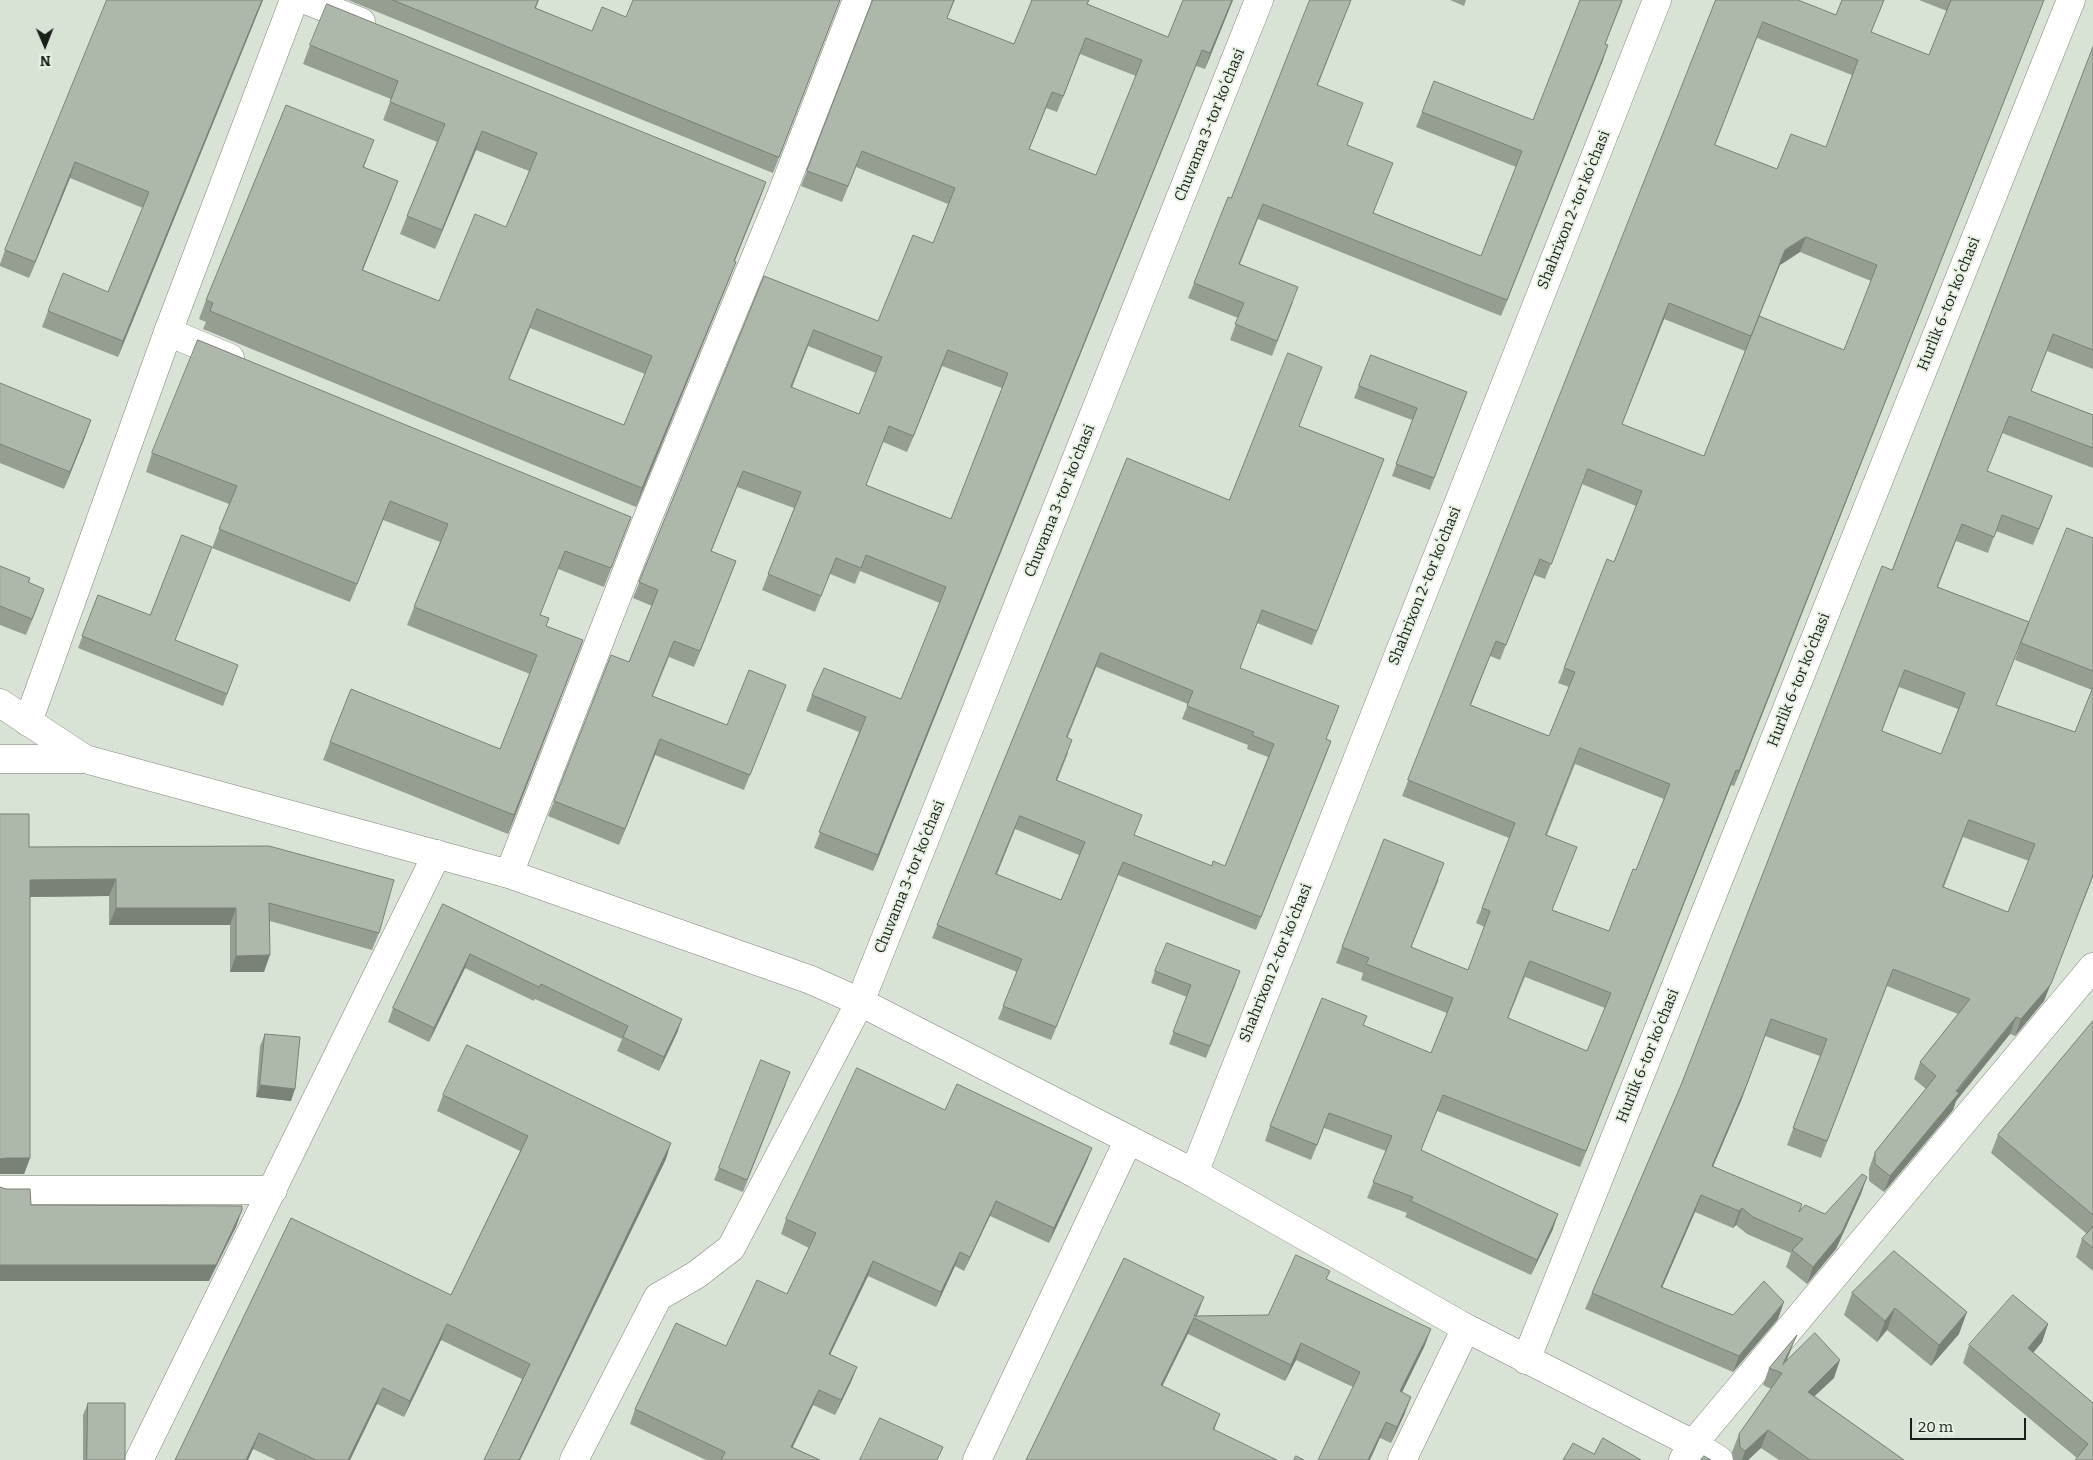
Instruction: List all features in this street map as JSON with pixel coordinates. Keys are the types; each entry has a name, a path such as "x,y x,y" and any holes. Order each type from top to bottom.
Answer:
{"street":[{"path":"28,722 168,332 294,0"},
{"path":"306,0 389,33"},
{"path":"509,874 635,523 782,193 857,0"},
{"name":"Chuvama 3-tor koʻchasi","path":"574,1460 658,1297 696,1276 731,1248 860,1002 1259,0"},
{"name":"Shahrixon 2-tor koʻchasi","path":"1194,1173 1657,0"},
{"name":"Hurlik 6-tor koʻchasi","path":"1526,1360 2071,0"},
{"path":"754,182 782,193"},
{"path":"168,332 250,366"},
{"path":"0,703 85,759"},
{"path":"0,759 85,759 437,854 509,874 811,980 860,1002 1128,1141 1194,1173 1688,1452 1719,1460"},
{"path":"139,1460 437,854"},
{"path":"1688,1452 2093,966"},
{"path":"976,1460 1128,1141"},
{"path":"0,1190 273,1190"},
{"path":"1402,1460 1466,1328"}],"building":[{"path":"107,0 262,0 123,341 48,311 63,273 108,292 149,192 75,162 35,262 5,250"},
{"path":"393,0 538,0 535,8 592,31 602,7 626,17 633,0 840,0 779,157"},
{"path":"873,0 954,0 947,18 1014,44 1032,0 1089,0 1087,4 1168,37 1183,0 1232,0 1210,53 1202,50 878,855 819,832 866,717 812,695 824,668 901,699 946,587 866,555 861,568 836,558 821,596 768,574 801,492 743,471 711,551 736,561 700,651 674,641 652,696 727,725 749,670 786,685 750,775 660,739 625,829 554,801 611,655 629,662 658,590 639,582 764,276 878,321 913,235 933,243 955,188 862,151 848,186 807,171","holes":["1086,38 1142,60 1096,175 1029,149 1052,92 1063,96","814,330 882,357 859,414 791,387","948,350 1008,373 951,519 866,485 889,426 913,436"]},
{"path":"1310,0 1351,0 1317,85 1363,103 1347,145 1393,163 1373,213 1481,256 1522,151 1422,112 1434,81 1533,120 1580,0 1622,0 1605,44 1608,45 1507,300 1263,204 1239,264 1298,287 1277,341 1235,324 1244,303 1194,283 1228,197 1231,198"},
{"path":"1716,0 1798,0 1836,15 1842,0 1884,0 1871,32 1929,55 1951,0 2044,0 1739,771 1736,770 1586,1151 1443,1095 1421,1150 1558,1214 1537,1260 1411,1201 1413,1197 1373,1182 1392,1136 1329,1113 1317,1145 1270,1126 1322,998 1367,1016 1363,1025 1431,1053 1453,998 1366,964 1369,958 1342,947 1384,839 1444,863 1411,947 1468,970 1490,911 1482,908 1515,823 1408,780","holes":["1763,22 1858,60 1826,147 1791,134 1777,169 1715,145","1806,237 1877,265 1844,350 1759,316 1704,456 1622,424 1669,303 1751,336 1785,250","1588,469 1642,491 1614,562 1607,559 1564,668 1575,672 1549,736 1470,705 1496,641 1506,645 1540,559 1551,564","1580,748 1670,784 1636,870 1633,869 1609,931 1552,910 1577,847 1546,835","1530,961 1611,993 1587,1051 1508,1018"]},
{"path":"327,4 766,182 734,261 736,262 642,488 210,311 213,303 206,300 286,105 374,140 363,167 398,181 362,270 439,301 475,214 506,227 537,153 482,131 442,230 407,216 445,124 390,102 398,81 310,45","holes":["537,309 652,356 624,425 509,379"]},
{"path":"2093,47 2093,350 2053,334 2031,391 2093,415 2093,448 2009,416 1987,471 2052,496 2039,529 2002,515 1994,537 1962,524 1937,587 2029,622 1996,705 2075,732 2093,687 2093,875 2051,984 2021,1019 2016,1017 1956,1091 1959,1093 1890,1176 1875,1164 1875,1152 1936,1076 1920,1062 1970,999 1893,969 1827,1141 1793,1128 1827,1039 1771,1019 1747,1084 1712,1166 1802,1204 1799,1212 1805,1205 1825,1214 1862,1174 1867,1177 1842,1232 1813,1267 1792,1250 1803,1239 1753,1217 1742,1208 1739,1211 1701,1195 1661,1287 1733,1315 1764,1281 1784,1302 1739,1356 1592,1293 1681,1085 1882,566 1892,570","holes":["1905,670 1965,693 1941,754 1882,731","1969,820 2035,844 2008,912 1943,887"]},
{"path":"198,340 631,517 611,568 565,551 540,615 549,618 546,626 583,640 514,815 330,742 351,689 500,749 537,655 414,607 448,524 390,501 357,584 219,529 237,486 152,453"},
{"path":"1288,353 1322,367 1299,426 1384,459 1317,631 1262,610 1240,668 1339,706 1326,739 1331,741 1261,917 1123,862 1056,1027 1003,1006 1022,959 937,925 1127,458 1229,500","holes":["1101,653 1193,691 1187,706 1254,732 1252,735 1274,744 1225,866 1213,861 1212,866 1134,835 1142,815 1056,780 1072,740 1067,737","1020,816 1085,842 1061,900 996,874"]},
{"path":"1371,355 1467,392 1434,478 1396,464 1417,408 1359,386"},
{"path":"0,383 91,420 70,472 0,444"},
{"path":"2067,528 2093,538 2093,671 2021,643"},
{"path":"182,535 212,547 175,640 238,665 227,694 82,636 98,595 150,615"},
{"path":"0,566 30,578 28,582 44,589 32,619 0,606"},
{"path":"0,814 29,814 29,847 269,846 394,880 379,933 269,903 270,955 236,956 236,908 116,908 116,879 30,880 30,1158 0,1159"},
{"path":"443,904 682,1019 664,1057 623,1037 628,1026 541,984 539,987 470,954 434,1028 393,1008"},
{"path":"1167,943 1240,971 1210,1046 1173,1032 1191,985 1155,971"},
{"path":"2093,1021 2093,1215 1998,1135"},
{"path":"265,1034 300,1037 295,1089 260,1085"},
{"path":"467,1045 671,1143 519,1460 484,1460 530,1364 447,1324 410,1401 383,1388 348,1460 316,1460 259,1433 246,1460 175,1460 291,1218 451,1295 528,1136 443,1095"},
{"path":"761,1060 790,1072 747,1180 719,1168"},
{"path":"857,1068 945,1110 957,1084 1092,1148 1054,1228 996,1201 970,1257 960,1252 941,1292 873,1261 829,1354 857,1367 841,1400 819,1390 791,1447 820,1460 721,1460 725,1452 635,1409 676,1323 726,1346 757,1280 787,1294 816,1233 786,1219"},
{"path":"0,1187 6,1189 30,1189 31,1205 242,1206 242,1210 216,1265 0,1265"},
{"path":"2093,1227 2093,1248 2082,1239"},
{"path":"1894,1251 1967,1312 1939,1345 1895,1308 1885,1321 1852,1293"},
{"path":"1296,1255 1330,1271 1326,1279 1431,1329 1400,1391 1411,1397 1397,1427 1386,1422 1368,1460 1318,1460 1360,1372 1301,1343 1291,1365 1194,1318 1161,1385 1220,1414 1213,1429 1277,1460 1026,1460 1124,1258 1204,1297 1194,1316 1268,1315"},
{"path":"2013,1295 2048,1324 2028,1348 2093,1403 2093,1460 2075,1460 2088,1444 1969,1345"},
{"path":"1815,1333 1840,1360 1808,1392 1904,1460 1810,1460 1768,1430 1745,1451 1740,1447 1739,1434 1782,1373 1769,1368 1797,1335 1783,1364"},
{"path":"88,1403 125,1403 125,1460 87,1460"},
{"path":"880,1418 943,1447 937,1460 860,1460"},
{"path":"1603,1438 1641,1460 1563,1460 1573,1443 1594,1454"},
{"path":"1296,1456 1304,1460 1294,1460"},
{"path":"1704,1456 1711,1460 1701,1460"}]}
